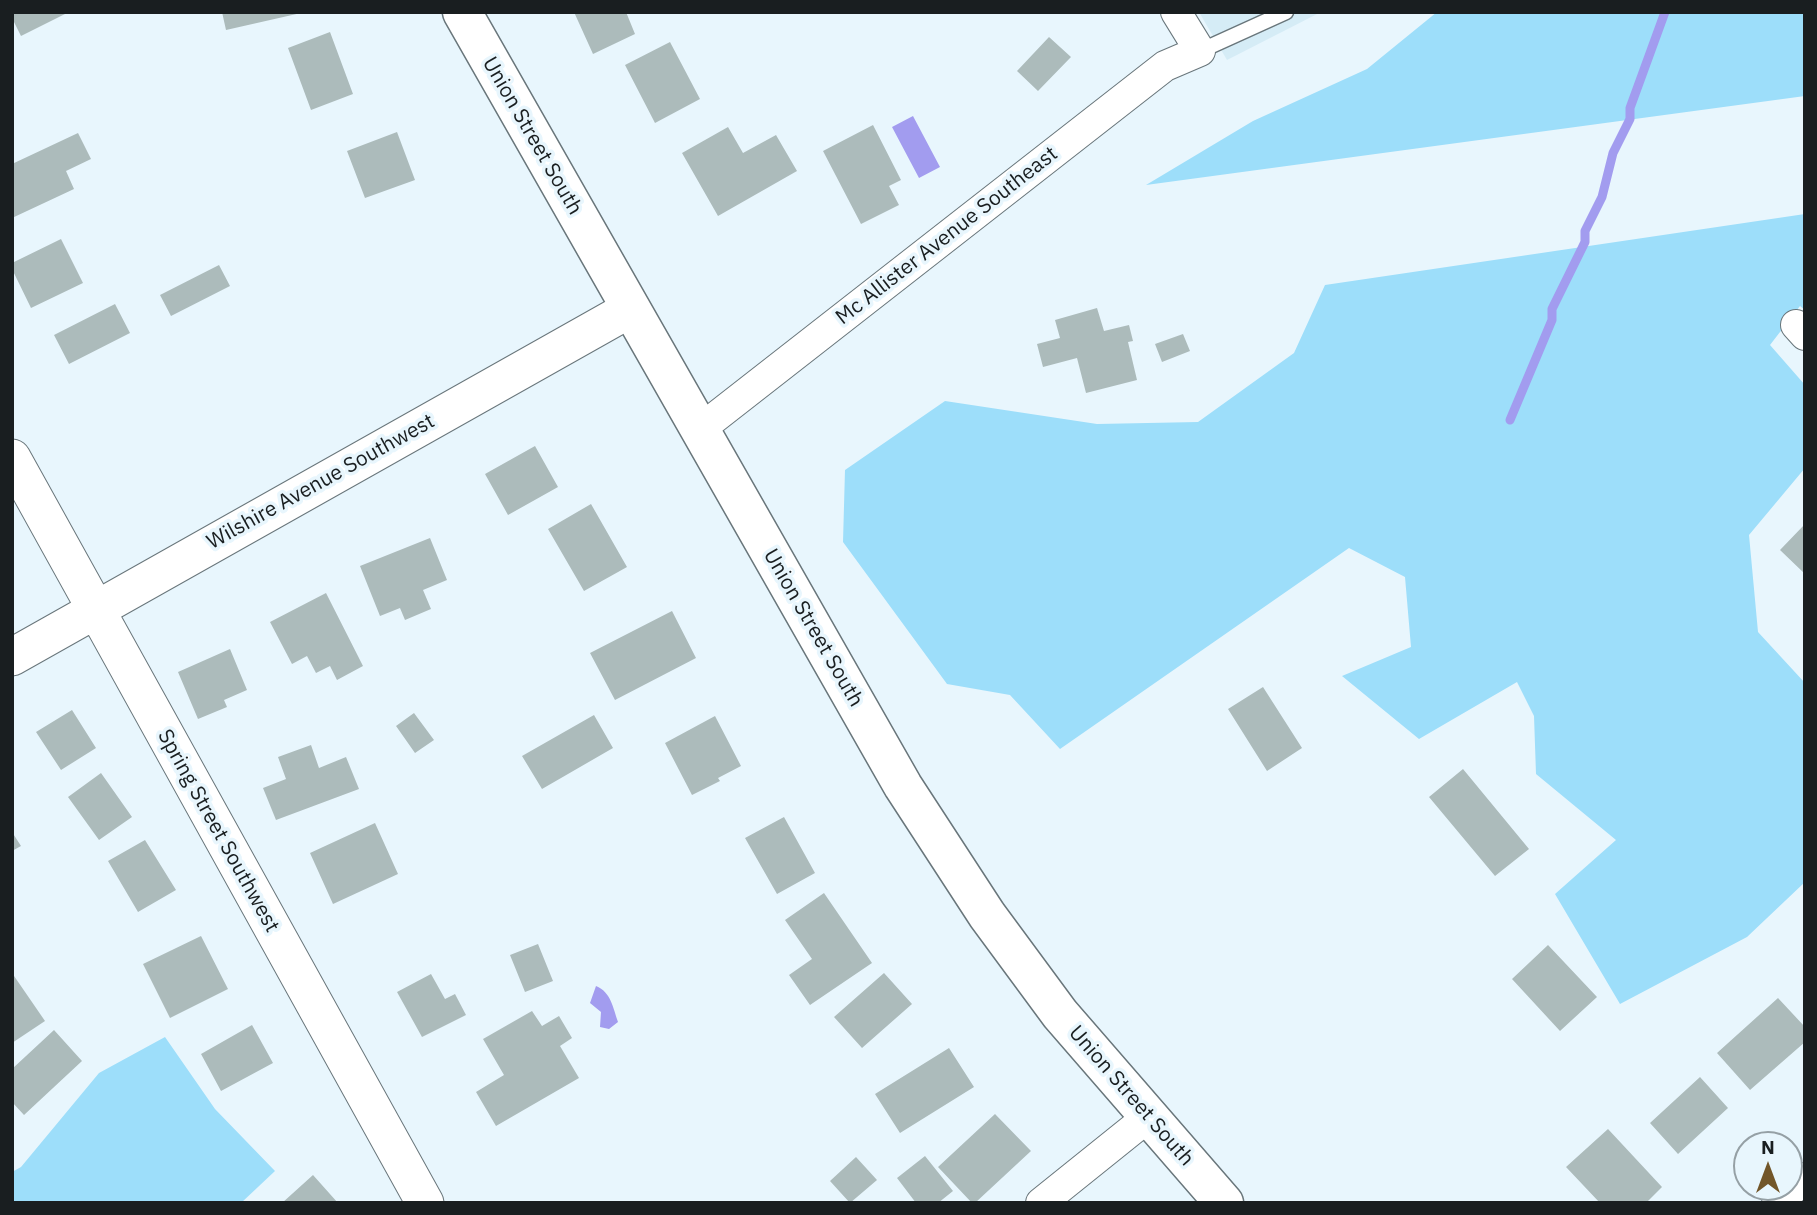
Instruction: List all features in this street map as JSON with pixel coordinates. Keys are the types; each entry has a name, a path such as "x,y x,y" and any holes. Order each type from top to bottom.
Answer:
{"main road":[{"name":"Union Street South","path":"462,12 903,786 986,915 1060,1014 1224,1203"}],"street":[{"path":"1176,12 1200,51"},
{"name":"Mc Allister Avenue Southeast","path":"699,430 1165,66 1200,51"},
{"name":"Wilshire Avenue Southwest","path":"12,657 631,309"},
{"name":"Spring Street Southwest","path":"12,458 425,1203"},
{"path":"1041,1203 1148,1117"},
{"path":"1777,1203 1805,1178"}],"lane":[{"path":"1200,51 1286,12"}],"shaded area":[{"path":"1199,12 1321,12 1227,60"},
{"path":"1437,12 1805,12 1805,96 1146,185 1253,121 1367,69"},
{"path":"913,116 940,167 919,178 892,127"},
{"path":"1805,214 1805,310 1800,306 1770,345 1805,385 1805,468 1749,535 1758,632 1805,683 1805,882 1747,937 1620,1004 1555,894 1616,840 1536,774 1534,716 1517,682 1419,739 1342,676 1411,647 1405,577 1349,548 1060,749 1010,695 947,684 843,542 845,470 945,401 1097,424 1198,422 1294,353 1325,285"},
{"path":"596,986 608,996 618,1022 609,1029 600,1027 601,1012 590,1003"},
{"path":"165,1037 215,1109 275,1171 241,1203 12,1203 12,1172 21,1167 99,1073"}],"building":[{"path":"12,12 69,12 21,36 12,18"},
{"path":"222,12 301,12 301,13 226,30"},
{"path":"574,12 626,12 635,34 593,54"},
{"path":"330,32 353,94 311,110 288,48"},
{"path":"1049,37 1071,57 1038,91 1017,71"},
{"path":"670,42 700,99 655,123 625,65"},
{"path":"873,125 901,180 889,186 899,205 861,224 823,151"},
{"path":"728,127 743,153 776,135 797,171 718,216 682,153"},
{"path":"397,132 415,180 365,198 347,151"},
{"path":"78,133 91,159 66,171 74,189 12,218 12,164"},
{"path":"61,239 83,283 31,308 12,269 12,263"},
{"path":"219,265 230,286 171,316 160,295"},
{"path":"115,304 130,333 69,364 54,335"},
{"path":"1097,308 1104,331 1129,325 1133,341 1128,342 1137,380 1086,393 1077,358 1043,367 1037,344 1060,338 1055,320"},
{"path":"1183,334 1190,351 1162,362 1155,344"},
{"path":"535,446 558,487 508,515 485,474"},
{"path":"591,504 627,567 584,591 548,529"},
{"path":"1805,524 1805,574 1780,550"},
{"path":"430,538 447,580 423,590 431,609 405,620 400,608 380,616 360,566"},
{"path":"326,593 363,666 337,680 330,666 316,673 307,656 292,664 270,622"},
{"path":"672,611 696,658 615,700 590,653"},
{"path":"230,649 247,690 224,700 227,707 198,719 178,672"},
{"path":"1263,687 1302,748 1267,771 1228,709"},
{"path":"72,710 96,748 61,770 36,732"},
{"path":"414,713 434,740 415,753 396,726"},
{"path":"594,715 613,748 542,789 522,756"},
{"path":"715,716 741,766 718,778 720,781 692,795 665,743"},
{"path":"311,745 319,768 346,757 359,789 276,820 263,788 286,779 278,757"},
{"path":"1463,769 1529,849 1495,876 1429,797"},
{"path":"101,773 132,817 99,840 68,797"},
{"path":"784,817 815,873 777,894 745,838"},
{"path":"375,823 398,874 333,904 310,853"},
{"path":"12,832 21,846 12,851"},
{"path":"145,840 176,890 138,912 108,861"},
{"path":"824,893 872,963 810,1005 789,975 812,959 785,920"},
{"path":"201,936 228,989 170,1018 143,964"},
{"path":"538,944 553,981 525,992 510,955"},
{"path":"1548,945 1597,997 1560,1031 1512,979"},
{"path":"12,973 45,1021 12,1043"},
{"path":"884,973 912,1004 862,1048 834,1017"},
{"path":"431,974 445,999 455,994 466,1015 422,1037 397,992"},
{"path":"1778,998 1805,1027 1805,1042 1750,1090 1717,1053"},
{"path":"532,1011 542,1026 559,1016 572,1038 560,1046 579,1078 496,1126 476,1092 504,1075 483,1039"},
{"path":"252,1025 273,1063 221,1091 201,1054"},
{"path":"54,1030 82,1061 24,1115 12,1102 12,1069"},
{"path":"949,1048 974,1087 900,1133 875,1094"},
{"path":"1700,1077 1728,1108 1678,1154 1650,1123"},
{"path":"995,1114 1031,1151 972,1203 938,1167"},
{"path":"1608,1129 1662,1187 1646,1203 1600,1203 1566,1167"},
{"path":"925,1156 953,1191 938,1203 916,1203 897,1178"},
{"path":"856,1157 877,1180 850,1203 830,1181"},
{"path":"313,1175 338,1203 282,1203"}],"waterway":[{"path":"1510,420 1552,320 1552,309 1585,242 1585,231 1602,197 1613,153 1630,119 1630,108 1665,12"}]}
